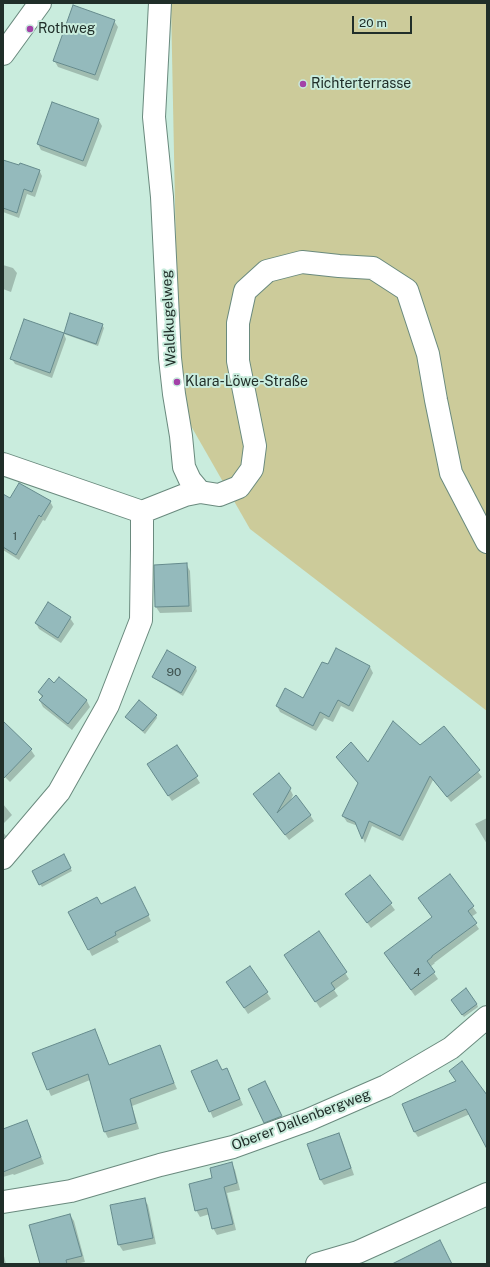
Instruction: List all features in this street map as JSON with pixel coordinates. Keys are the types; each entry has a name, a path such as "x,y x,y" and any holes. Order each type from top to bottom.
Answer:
{"street":[{"path":"3,54 40,3"},
{"name":"Waldkugelweg","path":"160,3 154,117 162,198 171,365 184,467 190,480 200,492"},
{"path":"3,464 142,512 185,495 200,492 219,495 239,487 252,469 255,446 238,361 238,323 245,290 266,271 302,262 373,268 407,290 428,354 451,473 487,542"},
{"path":"3,858 59,792 108,705 141,620 142,512"},
{"name":"Oberer Dallenbergweg","path":"3,1202 71,1191 160,1165 233,1147 308,1120 386,1086 451,1048 487,1017"},
{"path":"317,1264 361,1258 487,1194"}],"shaded area":[{"path":"171,3 487,3 487,711 250,529 179,405"}],"building":[{"path":"73,5 115,20 95,75 53,61"},
{"path":"52,102 99,119 83,161 37,144"},
{"path":"3,160 19,165 20,163 40,170 32,192 24,189 17,213 3,208"},
{"path":"70,313 103,324 96,344 64,333"},
{"path":"24,319 64,333 50,373 10,359"},
{"path":"19,483 51,501 41,517 39,515 16,555 3,547 3,494 10,498"},
{"path":"187,563 189,606 155,607 154,565"},
{"path":"48,602 71,617 58,638 35,623"},
{"path":"336,648 370,666 349,706 338,700 329,717 320,712 313,726 276,706 285,688 303,698 322,662 328,664"},
{"path":"167,650 196,667 181,693 152,677"},
{"path":"59,677 87,700 68,724 39,700 43,696 38,692 49,678 54,683"},
{"path":"139,700 157,715 143,731 125,717"},
{"path":"3,721 32,749 3,779"},
{"path":"393,721 420,745 444,726 480,770 447,797 430,776 400,836 369,821 362,839 355,822 342,816 358,783 336,757 351,742 368,762"},
{"path":"177,745 198,776 168,796 147,764"},
{"path":"279,773 291,788 277,813 296,795 311,815 285,835 253,794"},
{"path":"64,854 71,868 39,885 32,871"},
{"path":"450,874 474,906 468,911 477,923 427,961 435,972 411,990 384,953 432,917 418,898"},
{"path":"370,875 392,903 367,923 345,894"},
{"path":"135,887 149,915 115,932 116,935 88,950 68,912 97,897 101,904"},
{"path":"319,931 347,972 331,983 335,989 315,1002 284,955"},
{"path":"250,966 268,992 244,1008 226,982"},
{"path":"466,988 477,1004 462,1015 451,1000"},
{"path":"95,1029 109,1065 160,1045 174,1083 130,1099 136,1123 104,1132 88,1074 47,1090 32,1053"},
{"path":"217,1060 222,1070 227,1068 240,1099 209,1112 191,1071"},
{"path":"462,1061 487,1095 487,1149 466,1109 414,1132 402,1104 456,1081 449,1071"},
{"path":"265,1081 282,1116 264,1123 248,1089"},
{"path":"27,1120 41,1157 3,1172 3,1129"},
{"path":"339,1133 351,1168 320,1180 307,1144"},
{"path":"232,1162 237,1183 224,1187 233,1224 212,1229 207,1208 195,1211 189,1184 212,1178 210,1168"},
{"path":"145,1198 153,1238 118,1245 110,1205"},
{"path":"70,1214 82,1256 66,1260 67,1264 40,1264 29,1225"},
{"path":"440,1240 452,1264 392,1264"}],"place":[{"name":"Rothweg","path":"30,29"},
{"name":"Richterterrasse","path":"303,84"},
{"name":"Klara-Löwe-Straße","path":"177,382"}]}
